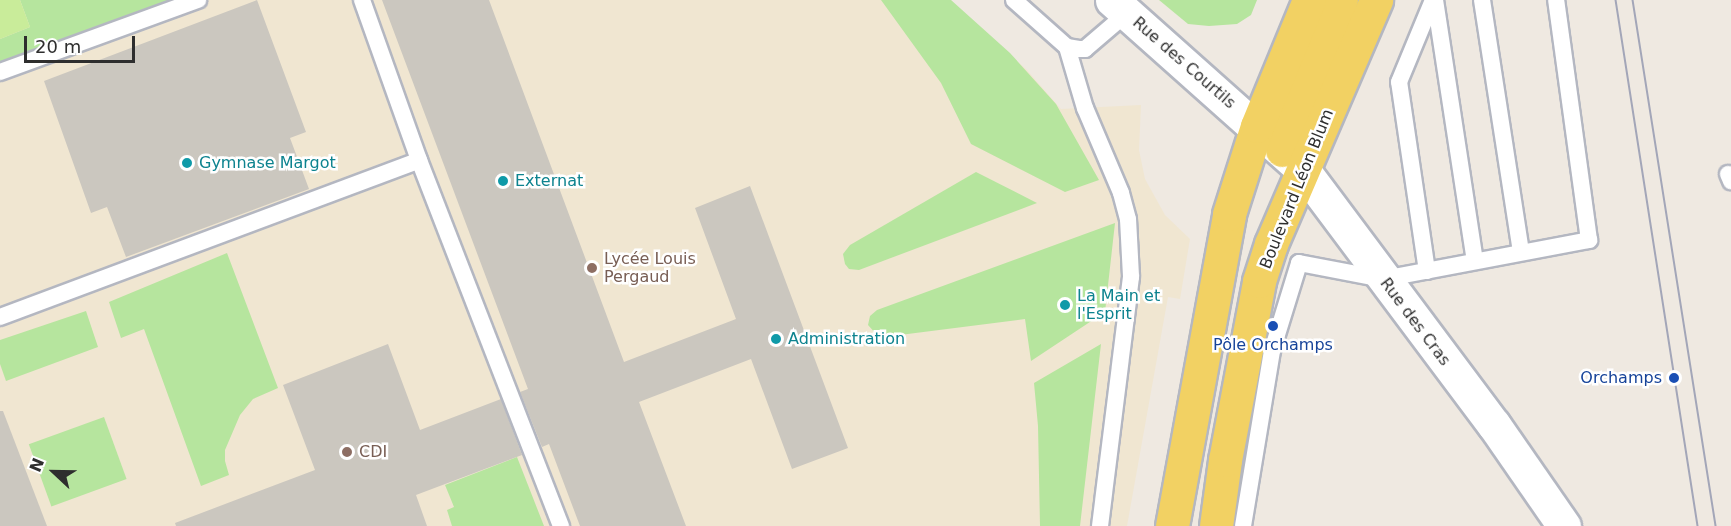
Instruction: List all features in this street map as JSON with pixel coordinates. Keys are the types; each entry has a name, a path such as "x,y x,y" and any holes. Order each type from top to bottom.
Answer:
{"main road":[{"path":"1172,526 1229,214 1257,126 1309,0"},
{"name":"Boulevard Léon Blum","path":"1216,526 1225,460 1259,281 1341,0"},
{"name":"Boulevard Léon Blum","path":"1293,160 1376,0"}],"street":[{"name":"Rue des Courtils","path":"1119,7 1257,126"},
{"name":"Rue des Cras","path":"1257,126 1293,160 1494,425 1564,526"}],"lane":[{"path":"0,72 198,0"},
{"path":"362,0 419,160 561,526"},
{"path":"1014,0 1067,47 1085,108 1122,192 1128,219 1131,277 1100,526"},
{"path":"1434,0 1476,261"},
{"path":"1427,271 1399,82 1434,0"},
{"path":"1482,0 1521,252"},
{"path":"1243,526 1272,351 1299,263 1383,279 1589,240 1556,0"},
{"path":"1067,47 1085,49 1119,7"},
{"path":"0,317 419,160"}],"shaded area":[{"name":"Lycée Louis Pergaud","path":"0,0 947,0 1026,69 1061,109 1141,105 1139,150 1145,179 1165,215 1190,239 1180,299 1168,297 1127,526 0,526"}],"green space":[{"path":"0,0 20,0 30,27 0,39"},
{"path":"20,0 181,0 0,65 0,39 30,27"},
{"path":"881,0 951,0 1010,53 1056,104 1099,180 1065,192 971,144 941,83"},
{"path":"1159,0 1257,0 1251,15 1237,24 1209,26 1188,24"},
{"path":"976,172 1037,203 859,270 849,269 845,264 843,254 850,245"},
{"path":"1115,223 1105,312 1031,361 1025,319 884,337 877,335 868,325 870,316 877,310"},
{"path":"227,253 278,388 253,399 240,415 225,450 229,475 201,486 144,329 121,338 109,302"},
{"path":"86,311 98,347 6,381 0,364 0,340"},
{"path":"1101,344 1080,526 1040,526 1038,426 1034,383"},
{"path":"104,417 127,479 51,506 29,444"},
{"path":"517,457 544,526 452,526 447,510 454,507 445,485"}],"building":[{"name":"Gymnase Margot","path":"257,0 306,132 290,138 309,189 126,257 107,207 91,213 44,81"},
{"name":"Externat","path":"382,0 489,0 624,362 736,319 695,208 750,186 848,448 792,469 751,359 639,402 686,526 580,526 549,444 542,447 520,392 528,389"},
{"path":"388,344 420,430 501,399 522,455 416,495 427,526 176,526 175,523 315,470 283,385"},
{"path":"0,411 3,411 47,526 0,526"}],"tram line":[{"path":"1616,0 1698,526"},
{"path":"1633,0 1716,526"}],"place":[{"name":"Gymnase Margot","path":"187,163"},
{"name":"Externat","path":"503,181"},
{"name":"Lycée Louis Pergaud","path":"592,268"},
{"name":"La Main et l'Esprit","path":"1065,305"},
{"name":"Pôle Orchamps","path":"1273,326"},
{"name":"Administration","path":"776,339"},
{"name":"Orchamps","path":"1674,378"},
{"name":"CDI","path":"347,452"}]}
